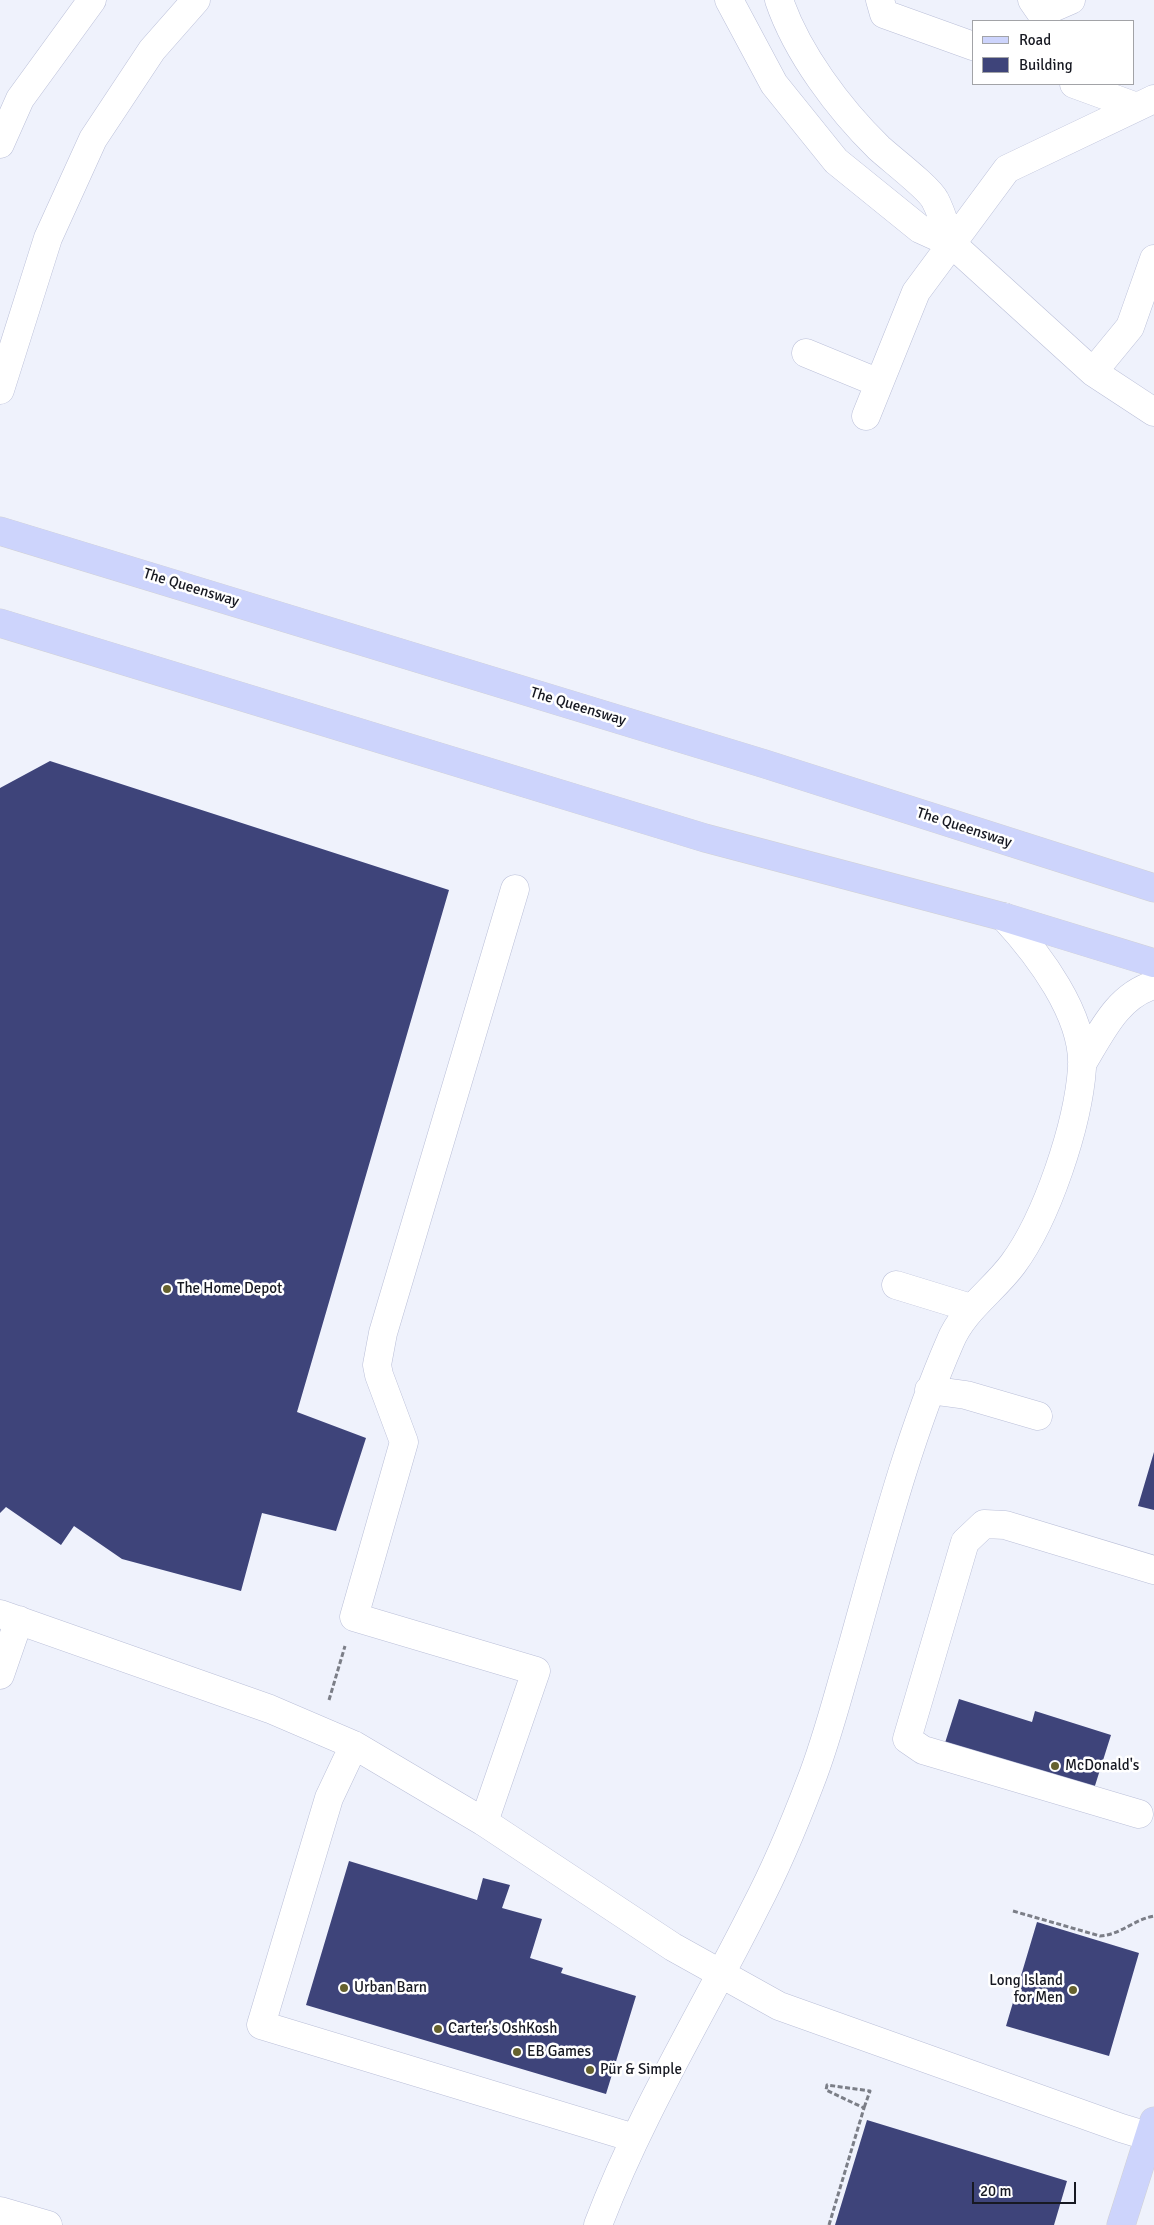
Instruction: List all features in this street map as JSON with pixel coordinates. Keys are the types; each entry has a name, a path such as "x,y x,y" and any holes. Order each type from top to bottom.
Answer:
{"main road":[{"name":"The Queensway","path":"0,530 755,761 1154,888"},
{"path":"0,623 705,838 1004,918 1154,963"},
{"path":"1121,2225 1152,2132"}],"street":[{"path":"0,144 20,99 92,0"},
{"path":"0,390 48,238 93,139 152,50 196,0"},
{"path":"729,0 774,84 836,161 920,229 951,243 1092,372 1154,412"},
{"path":"779,0 783,13 813,66 843,109 878,147 934,198 951,243"},
{"path":"880,0 884,14 972,46"},
{"path":"1032,0 1041,13 1071,0"},
{"path":"1078,85 1146,103"},
{"path":"866,416 916,292 1007,169 1146,103"},
{"path":"1092,372 1130,327 1154,259"},
{"path":"806,353 879,383"},
{"path":"484,1822 536,1671 354,1617 404,1442 377,1365 383,1333 516,889"},
{"path":"604,2223 634,2138 757,1905 817,1764 929,1390 952,1336 972,1308 1011,1267 1032,1236 1046,1204 1070,1131 1077,1102 1082,1064 1076,1030 1054,980 1033,948 1004,918"},
{"path":"1082,1064 1112,1016 1125,1001 1154,985"},
{"path":"896,1285 972,1308"},
{"path":"929,1390 966,1395 1038,1416"},
{"path":"1139,1814 923,1750 907,1739 965,1542 984,1524 1006,1525 1154,1570"},
{"path":"0,1675 9,1617 270,1709 354,1745 484,1822 673,1947 720,1975 779,2006 1121,2128 1152,2132"},
{"path":"354,1745 328,1798 261,2025 634,2138"},
{"path":"0,2211 48,2225"}],"path":[{"path":"321,1730 354,1617"},
{"path":"1013,1911 1100,1936 1108,1936 1147,1917 1154,1916"},
{"path":"829,2225 870,2091 827,2085 826,2090 864,2108"}],"building":[{"name":"The Home Depot","path":"50,761 449,890 297,1412 366,1438 336,1531 262,1513 241,1591 122,1559 74,1526 61,1545 6,1507 0,1513 0,788"},
{"path":"1154,1452 1154,1510 1138,1506"},
{"name":"McDonald's","path":"959,1699 1032,1722 1035,1711 1111,1735 1093,1792 944,1746"},
{"path":"349,1861 477,1900 483,1878 510,1885 502,1908 542,1919 530,1958 563,1968 561,1973 636,1996 606,2094 306,2005"},
{"name":"Long Island for Men","path":"1037,1922 1139,1953 1109,2056 1006,2026"},
{"path":"867,2120 1067,2181 1054,2225 835,2225"}],"place":[{"name":"The Home Depot","path":"167,1289"},
{"name":"McDonald's","path":"1055,1766"},
{"name":"Urban Barn","path":"344,1988"},
{"name":"Long Island for Men","path":"1073,1990"},
{"name":"Carter's OshKosh","path":"438,2029"},
{"name":"EB Games","path":"517,2052"},
{"name":"Pür & Simple","path":"590,2070"}]}
